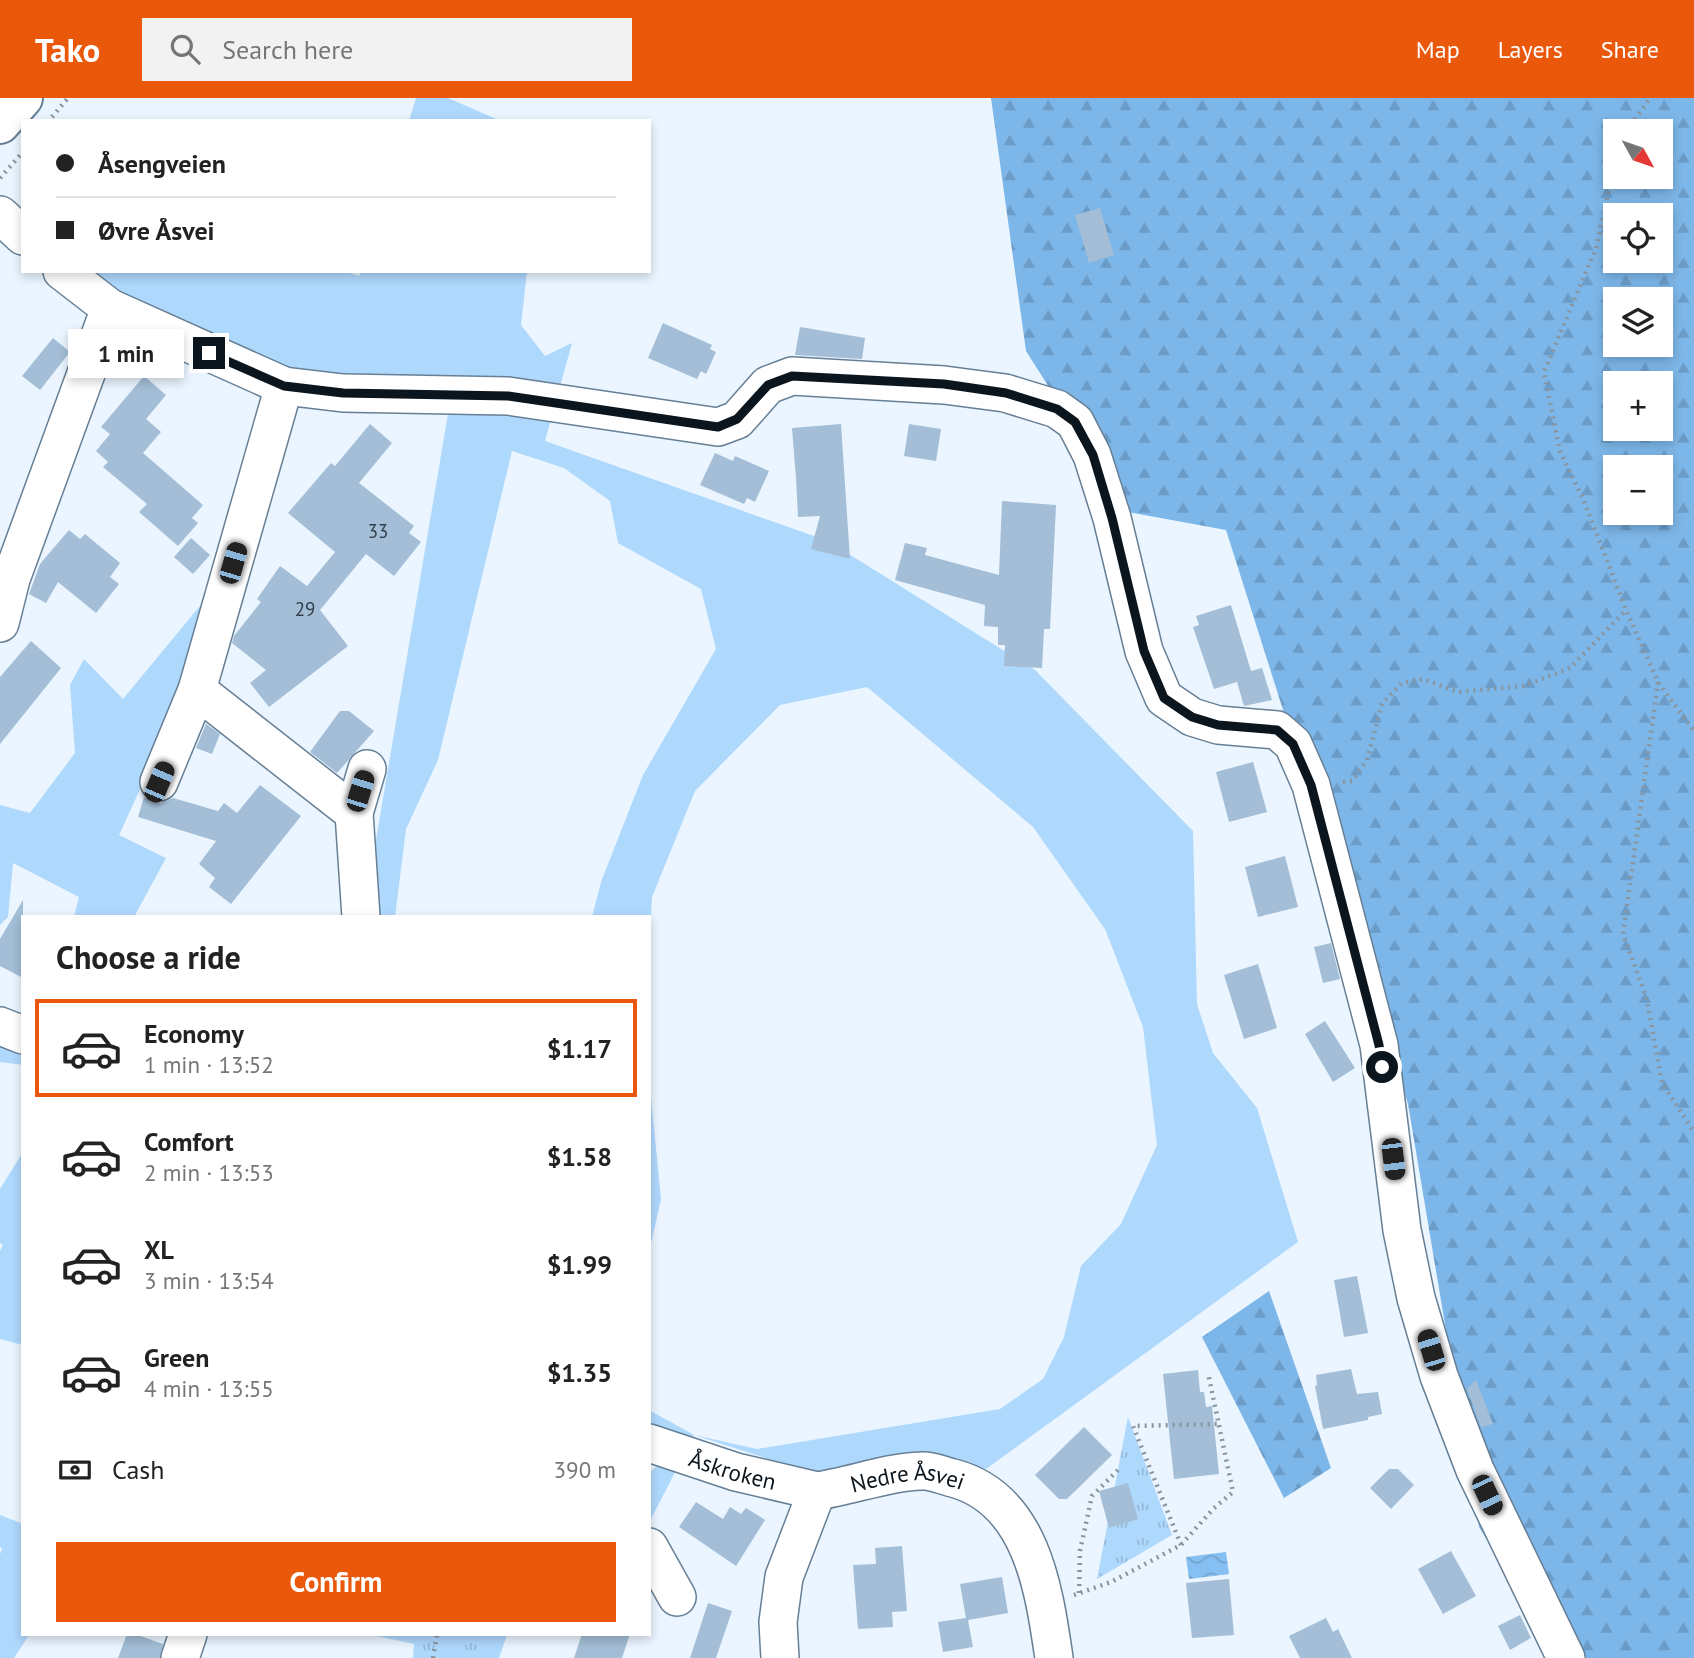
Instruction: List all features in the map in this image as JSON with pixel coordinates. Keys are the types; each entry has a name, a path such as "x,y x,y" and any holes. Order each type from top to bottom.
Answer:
{"main road":[{"path":"0,124 23,98"}],"street":[{"path":"0,215 21,234"},
{"path":"65,273 110,308 284,386 343,393 508,396 718,427 737,419 768,385 792,376 944,384 1006,393 1057,409 1075,422 1093,455 1112,518 1144,651 1164,698 1192,717 1218,725 1277,730 1293,744 1311,785 1379,1045 1402,1230 1423,1324 1439,1376 1475,1470 1566,1658"},
{"path":"0,623 11,579 110,308"},
{"path":"159,782 197,690 284,386"},
{"path":"197,690 354,813"},
{"path":"361,915 354,813 367,769"},
{"path":"0,1026 21,1034"},
{"name":"Åskroken","path":"651,1444 736,1472 817,1491"},
{"name":"Nedre Åsvei","path":"780,1658 778,1622 784,1577 817,1491 924,1470 966,1482 998,1504 1024,1537 1038,1570 1062,1599 1054,1658"},
{"path":"651,1551 677,1597"},
{"path":"180,1658 187,1636"}],"path":[{"path":"51,119 68,98"},
{"path":"1635,119 1650,98"},
{"path":"0,178 21,154"},
{"path":"1609,189 1596,248 1544,372 1560,452 1584,501 1626,610 1658,682 1694,731"},
{"path":"1311,785 1352,781 1367,760 1382,704 1402,683 1423,679 1458,692 1523,686 1570,668 1626,610"},
{"path":"1658,682 1623,934 1647,1000 1662,1083 1694,1132"},
{"path":"1062,1599 1111,1582 1181,1545 1213,1508 1233,1492 1208,1373"},
{"path":"1181,1545 1133,1426 1219,1424"},
{"path":"1062,1599 1080,1550 1092,1496 1120,1468"},
{"path":"433,1658 437,1636"}],"green space":[{"path":"416,98 448,98 496,119 410,119"},
{"path":"991,98 1694,98 1694,1658 1561,1658 1479,1527 1408,1104 1226,530 1128,512 1026,351"},
{"path":"71,273 350,273 359,276 360,273 527,273 521,325 545,356 572,343 545,441 828,541 1035,670 1193,831 1197,1004 1213,1053 1257,1108 1298,1242 986,1469 949,1459 812,1473 694,1435 757,1449 1000,1409 1043,1379 1064,1337 1081,1266 1121,1224 1157,1145 1143,1027 1105,929 1033,827 867,687 780,705 695,791 652,897 651,917 651,915 593,915 601,882 643,775 716,649 701,589 618,543 610,501 564,468 512,451 438,760 406,829 395,915 363,915 449,408 289,382"},
{"path":"209,595 187,687 119,835 166,858 135,915 74,915 79,897 13,863 8,917 0,925 0,805 30,813 75,753 70,685 84,659 123,699"},
{"path":"0,1035 21,1041 21,1065 0,1062"},
{"path":"651,1097 661,1199 651,1243"},
{"path":"21,1155 21,1344 0,1339 0,1251 3,1245 0,1243 0,1189"},
{"path":"1269,1291 1331,1468 1284,1498 1202,1337"},
{"path":"651,1411 694,1435 651,1519 651,1471 672,1453 651,1444"},
{"path":"1128,1417 1172,1535 1097,1579"},
{"path":"0,1515 21,1523 21,1636 28,1636 14,1658 0,1658"},
{"path":"377,1636 507,1636 499,1658 413,1658 414,1644"}],"water":[{"path":"1226,1552 1229,1574 1189,1579 1186,1557"}],"building":[{"path":"1100,208 1114,255 1089,263 1075,215"},
{"path":"663,323 712,345 710,349 716,352 706,374 701,371 697,379 648,358"},
{"path":"800,327 865,338 862,359 795,355"},
{"path":"53,338 70,352 40,390 22,376"},
{"path":"144,376 166,395 146,419 161,432 143,453 203,505 192,518 198,523 178,546 139,512 147,504 103,467 108,462 96,451 110,434 101,427"},
{"path":"370,424 392,443 359,483 414,526 409,533 421,542 394,576 366,554 320,610 348,646 269,707 250,683 266,670 232,643 234,636 261,602 257,599 280,566 307,586 335,552 288,513 331,463 335,466"},
{"path":"841,424 850,559 811,549 820,516 798,517 792,428"},
{"path":"909,424 941,429 936,461 904,456"},
{"path":"715,453 733,461 735,456 769,471 755,502 747,498 744,504 700,485"},
{"path":"1002,501 1056,505 1050,629 1044,629 1042,668 1004,666 1005,645 998,645 998,627 984,626 985,605 895,580 905,543 927,548 925,555 999,575"},
{"path":"69,530 80,539 85,534 120,563 110,577 119,584 96,613 58,582 46,603 29,594 40,564"},
{"path":"191,538 210,555 193,574 174,557"},
{"path":"1231,605 1251,671 1262,668 1272,700 1244,706 1237,682 1214,689 1193,627 1199,625 1196,616"},
{"path":"31,641 61,668 0,744 0,677"},
{"path":"340,711 349,711 374,731 337,773 310,752"},
{"path":"206,724 220,734 212,754 196,748"},
{"path":"1253,762 1267,812 1229,822 1216,772"},
{"path":"260,785 301,816 231,904 209,887 215,878 199,864 216,841 138,817 144,797 161,803 173,798 218,811 224,803 237,813"},
{"path":"1285,856 1298,907 1258,917 1245,867"},
{"path":"23,900 21,977 0,966 0,939"},
{"path":"1331,943 1340,979 1323,983 1314,947"},
{"path":"1258,964 1277,1028 1244,1039 1224,975"},
{"path":"1325,1021 1355,1068 1333,1082 1305,1034"},
{"path":"1357,1276 1368,1333 1344,1337 1334,1280"},
{"path":"1351,1369 1357,1394 1378,1392 1382,1414 1368,1417 1368,1420 1323,1429 1315,1386 1316,1375"},
{"path":"1198,1370 1200,1392 1204,1392 1206,1407 1212,1406 1219,1474 1174,1479 1163,1374"},
{"path":"1476,1380 1493,1424 1481,1427 1467,1389"},
{"path":"1084,1427 1112,1455 1067,1499 1059,1499 1035,1475"},
{"path":"1389,1469 1398,1469 1414,1485 1391,1509 1370,1488"},
{"path":"1128,1483 1138,1519 1109,1528 1099,1491"},
{"path":"696,1502 723,1519 730,1507 741,1514 746,1508 765,1520 736,1566 679,1527"},
{"path":"902,1546 907,1611 892,1612 893,1627 858,1629 853,1565 876,1564 875,1548"},
{"path":"1451,1551 1476,1596 1443,1614 1418,1569"},
{"path":"1002,1577 1008,1613 968,1620 973,1647 943,1652 938,1622 966,1618 960,1584"},
{"path":"1229,1579 1234,1635 1192,1638 1186,1583"},
{"path":"708,1603 732,1611 716,1658 690,1658"},
{"path":"1520,1615 1531,1638 1510,1650 1498,1626"},
{"path":"1326,1618 1333,1632 1338,1629 1352,1658 1300,1658 1289,1636"},
{"path":"126,1636 141,1636 163,1644 160,1658 118,1658"},
{"path":"581,1636 629,1636 622,1658 574,1658"}],"route":[{"path":"209,353 284,386 343,393 508,396 718,427 737,419 768,385 792,376 944,384 1006,393 1057,409 1075,422 1093,455 1112,518 1144,651 1164,698 1192,717 1218,725 1277,730 1293,744 1311,785 1379,1045 1382,1067"}]}
